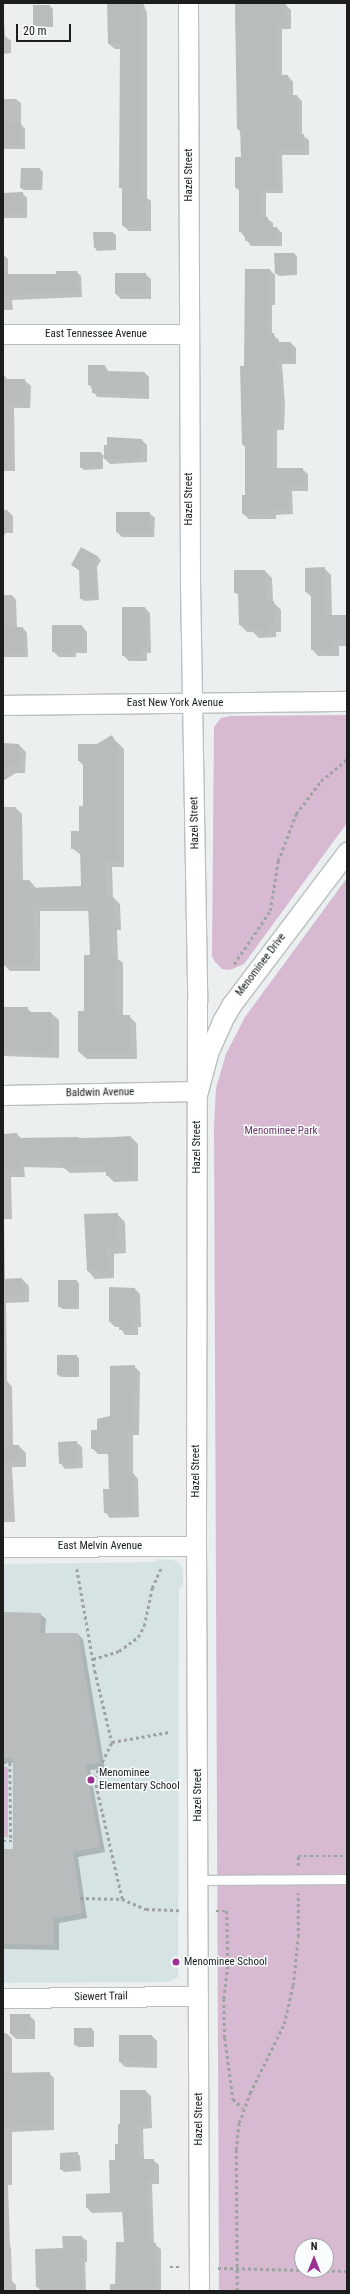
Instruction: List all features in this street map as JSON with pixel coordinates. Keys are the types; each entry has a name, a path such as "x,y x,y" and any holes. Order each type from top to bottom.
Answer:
{"street":[{"name":"Hazel Street","path":"188,3 190,582 194,702 198,1091 196,1546 199,2291"},
{"name":"East Tennessee Avenue","path":"3,334 188,334"},
{"name":"East New York Avenue","path":"3,705 347,701"},
{"name":"Menominee Drive","path":"198,1091 208,1053 222,1021 232,1004 347,852"},
{"name":"Baldwin Avenue","path":"3,1095 198,1091"},
{"name":"East Melvin Avenue","path":"3,1547 196,1546"},
{"name":"Siewert Trail","path":"3,1998 198,1996"}],"lane":[{"path":"198,1880 347,1879"}],"path":[{"path":"234,964 270,911 278,861 296,814 321,781 347,759"},
{"path":"93,1659 119,1651 138,1637 144,1626 152,1588 161,1568"},
{"path":"77,1569 93,1659 112,1742 94,1778 122,1899"},
{"path":"112,1742 169,1732"},
{"path":"3,1763 10,1763 12,1841 3,1841"},
{"path":"88,1779 94,1778"},
{"path":"237,2291 237,2138 243,2108 284,2024 293,1986 298,1937 298,1856 347,1856"},
{"path":"80,1898 122,1899 146,1909 227,1911 228,1966 224,1999 225,2038 233,2099 243,2108"},
{"path":"170,2267 347,2271"}],"shaded area":[{"name":"Menominee Elementary School","path":"158,1559 173,1560 179,1563 183,1570 183,1584 179,1590 178,1977 168,1982 3,1983 3,1564 155,1562"}],"green space":[{"path":"347,715 347,823 244,964 230,970 222,969 215,962 212,956 214,727 221,718 231,716"},
{"name":"Menominee Park","path":"347,878 347,2291 219,2291 214,1126 216,1088 226,1054 245,1017"},
{"path":"3,1767 8,1767 8,1837 3,1837"}],"building":[{"path":"107,3 140,3 142,7 142,195 146,195 146,226 122,226 122,188 119,188 120,43 108,44"},
{"path":"235,3 286,4 287,25 277,25 277,75 288,75 288,95 297,95 297,134 304,134 304,150 278,150 278,188 261,188 262,217 268,217 268,227 277,227 277,241 245,241 245,232 239,232 239,188 235,188 235,157 241,157 240,129 237,129"},
{"path":"33,5 50,5 51,25 33,25"},
{"path":"3,123 21,123 21,145 3,145"},
{"path":"21,168 40,168 40,188 20,188"},
{"path":"23,192 23,214 3,214 3,193"},
{"path":"93,232 113,232 114,248 94,248"},
{"path":"274,253 295,253 295,273 275,274"},
{"path":"245,269 270,269 270,300 267,300 268,333 274,333 275,342 291,342 291,359 278,359 281,399 279,425 272,425 272,468 303,468 303,486 287,486 288,509 271,510 271,514 242,514 242,495 245,495 245,445 242,445 240,366 244,366"},
{"path":"56,271 77,271 78,293 3,295 3,274 56,274"},
{"path":"115,273 146,273 146,294 115,294"},
{"path":"88,365 105,365 105,371 145,372 145,395 92,393 92,385 88,385"},
{"path":"3,379 25,379 24,402 3,402"},
{"path":"107,437 142,439 142,457 104,459 104,445 107,445"},
{"path":"80,452 101,452 101,467 80,468"},
{"path":"116,512 150,512 149,532 116,532"},
{"path":"81,547 99,557 95,564 96,598 80,599 79,570 71,565"},
{"path":"325,567 326,615 347,615 347,640 333,640 333,650 311,650 311,592 305,592 305,568"},
{"path":"234,570 265,570 266,601 274,601 274,625 268,625 269,630 250,630 250,625 239,625 238,593 234,593"},
{"path":"122,607 145,607 146,648 142,648 142,655 122,656"},
{"path":"52,625 82,625 82,648 71,648 71,652 52,652"},
{"path":"3,627 23,627 23,653 3,652"},
{"path":"112,735 117,744 117,860 105,860 106,896 113,896 114,923 110,923 112,955 116,955 116,1015 130,1015 130,1052 78,1052 78,1011 84,1011 84,955 90,955 88,904 33,905 34,964 3,965 3,881 30,880 30,888 81,886 80,848 71,849 71,831 79,831 79,806 83,806 83,761 78,761 78,744 97,744"},
{"path":"3,743 19,744 19,766 3,766"},
{"path":"3,1007 28,1007 28,1012 51,1012 51,1051 3,1049"},
{"path":"17,1133 17,1138 79,1137 79,1139 131,1136 131,1175 106,1176 106,1165 62,1167 62,1161 18,1161 18,1170 3,1170 3,1134"},
{"path":"118,1213 118,1246 106,1246 107,1271 87,1271 84,1214"},
{"path":"22,1278 23,1296 3,1296 3,1279"},
{"path":"58,1280 77,1280 77,1306 58,1307"},
{"path":"109,1287 135,1288 136,1322 133,1322 133,1330 119,1330 119,1322 109,1322"},
{"path":"57,1355 77,1355 77,1375 57,1375"},
{"path":"135,1365 134,1430 128,1430 128,1473 133,1473 134,1512 104,1513 103,1489 109,1489 108,1448 91,1449 91,1430 97,1430 97,1419 110,1416 110,1366"},
{"path":"77,1441 78,1463 59,1464 58,1442"},
{"path":"3,1445 19,1445 19,1460 3,1461"},
{"path":"3,1612 41,1613 40,1633 78,1633 100,1763 86,1765 100,1847 73,1852 82,1913 54,1918 54,1945 3,1944 3,1849 13,1849 13,1758 3,1758"},
{"path":"10,2014 30,2014 30,2034 10,2034"},
{"path":"74,2028 92,2028 92,2045 74,2045"},
{"path":"119,2035 152,2035 152,2063 119,2062"},
{"path":"50,2072 50,2125 3,2127 3,2073"},
{"path":"120,2090 146,2090 148,2124 138,2124 139,2159 154,2159 154,2179 147,2179 150,2242 156,2243 155,2291 115,2291 116,2242 124,2242 122,2207 86,2208 86,2194 110,2193 109,2160 115,2160 115,2144 118,2144 118,2124 120,2124"},
{"path":"78,2152 78,2169 60,2170 60,2153"},
{"path":"62,2236 82,2236 83,2257 80,2257 82,2291 40,2291 40,2287 36,2287 35,2249 63,2248"}],"place":[{"name":"Menominee Elementary School","path":"91,1780"},
{"name":"Menominee School","path":"176,1962"}]}
